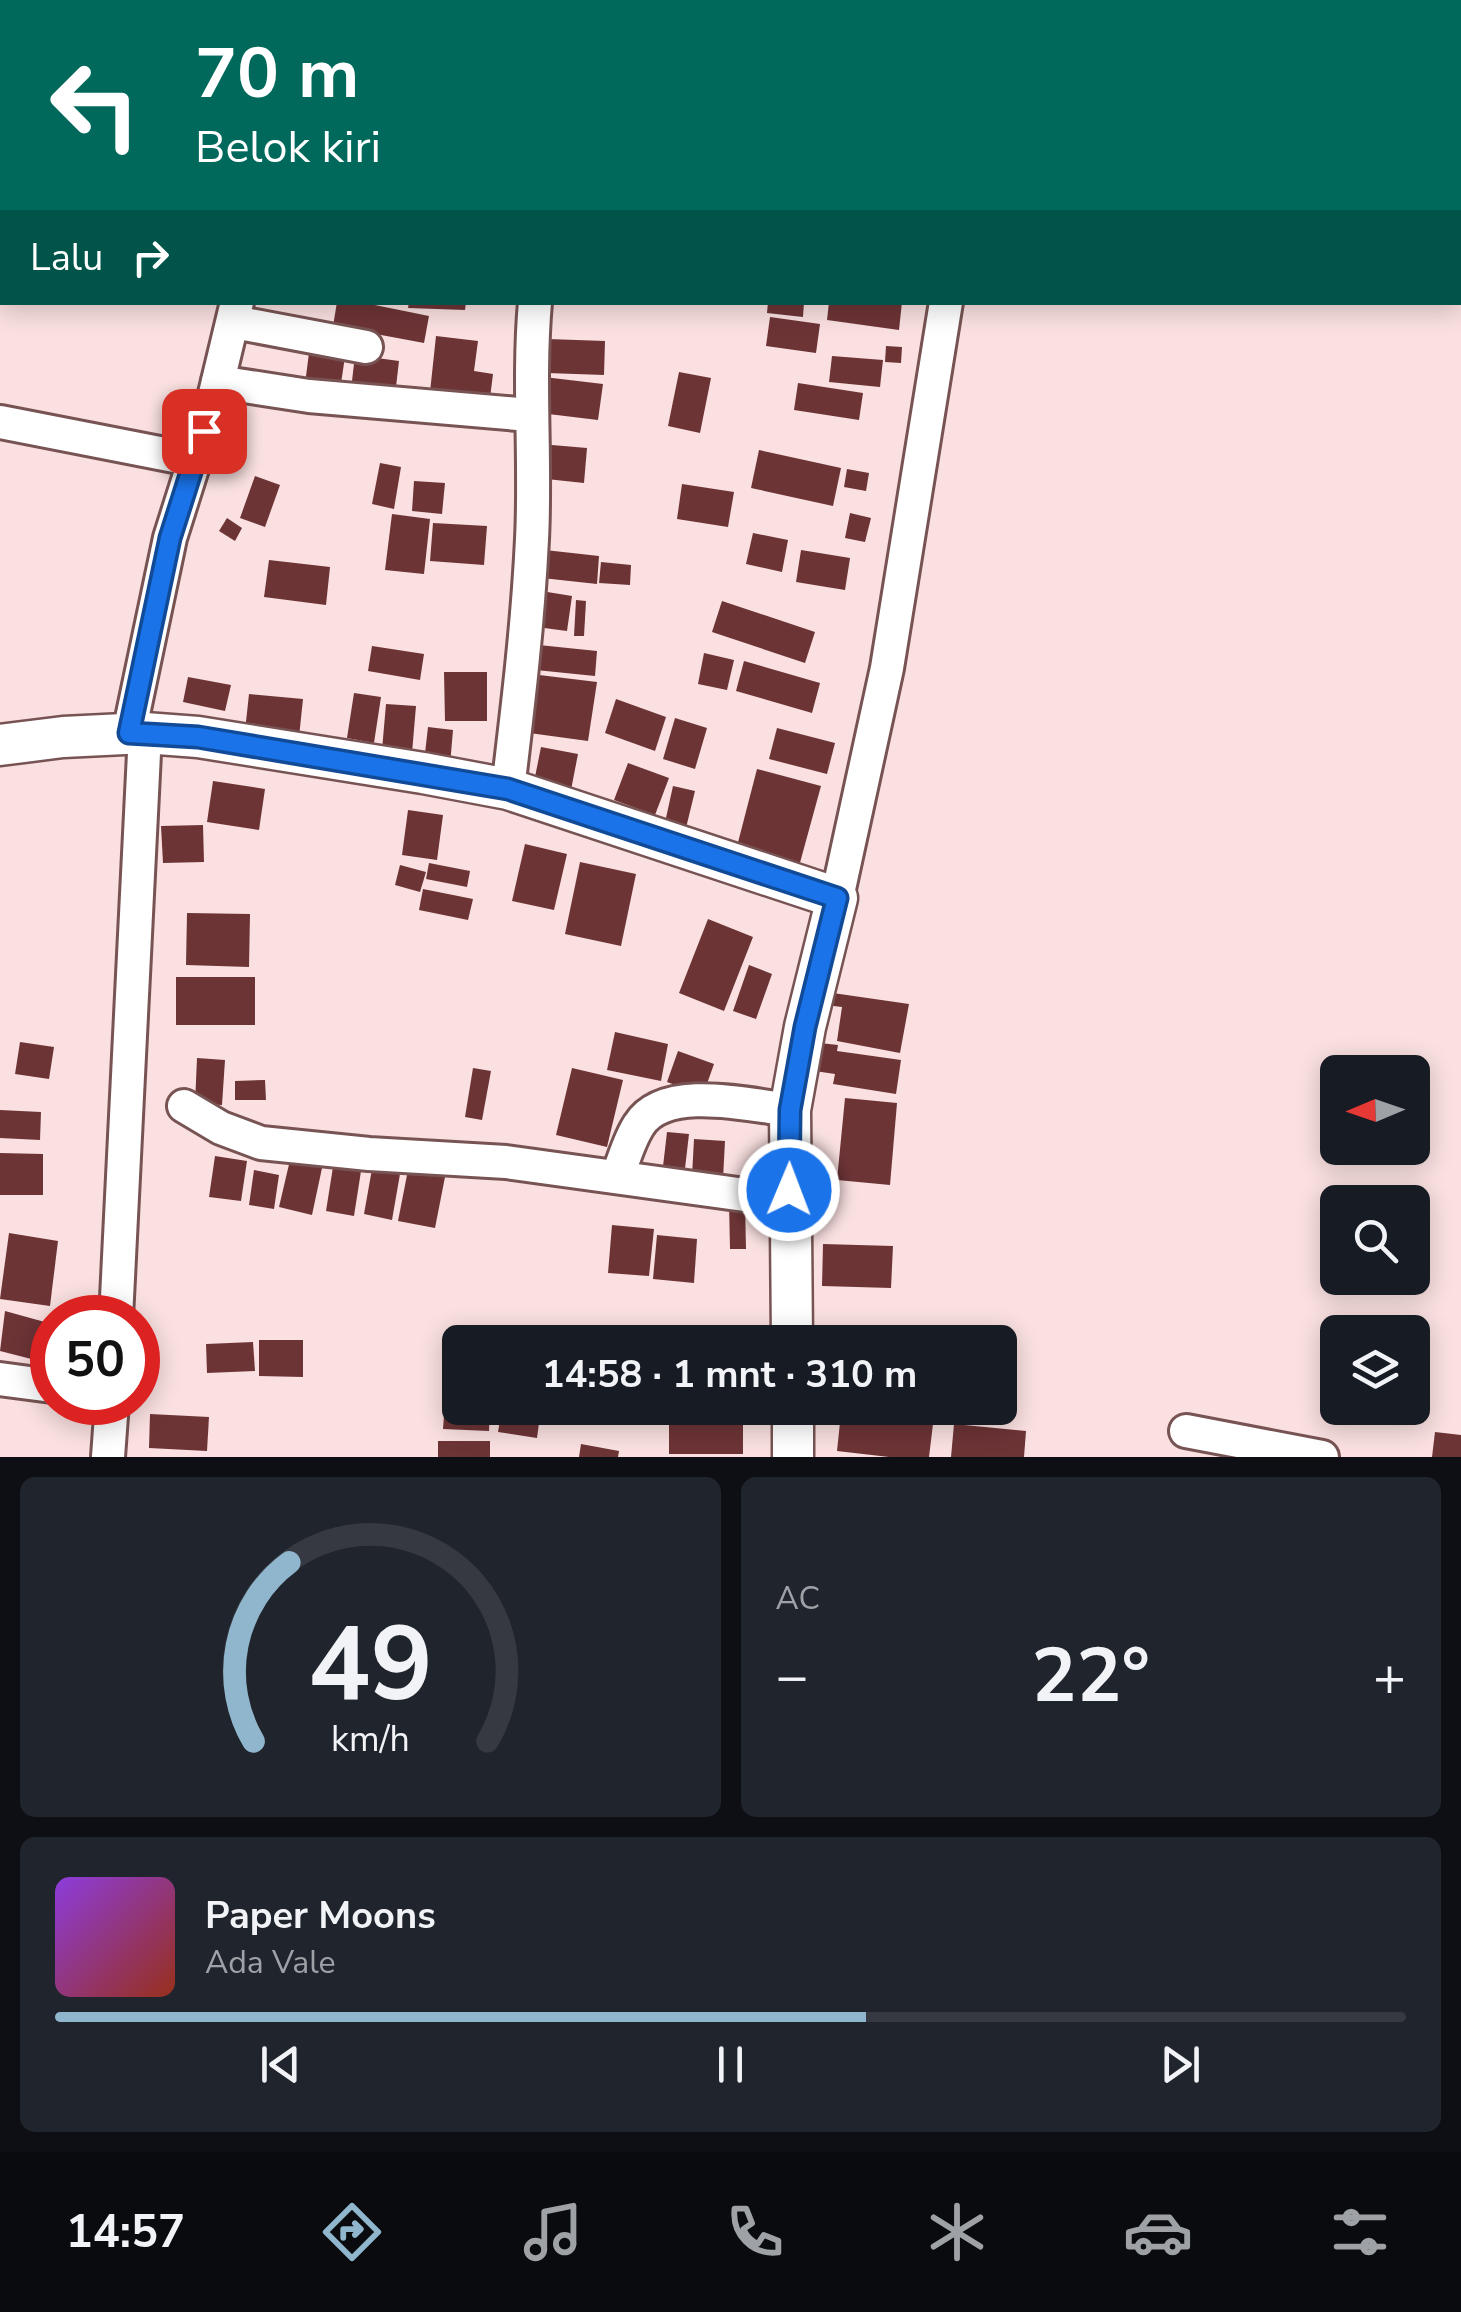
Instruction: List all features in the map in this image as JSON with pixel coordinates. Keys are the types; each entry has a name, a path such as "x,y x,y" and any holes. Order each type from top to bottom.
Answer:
{"main road":[{"path":"0,745 137,733 198,737 508,789 837,898 805,1027 790,1110 792,1325"},
{"path":"793,1425 793,1457"}],"street":[{"path":"508,789 524,652 532,535 530,415 535,305"},
{"path":"837,898 887,668 946,305"},
{"path":"117,1295 137,733 170,538 236,312 366,347"},
{"path":"218,382 309,396 530,415"},
{"path":"0,422 195,460"},
{"path":"617,1177 638,1126 660,1105 702,1100 790,1110"},
{"path":"184,1106 221,1128 262,1143 506,1162 789,1200"},
{"path":"0,1379 30,1383"},
{"path":"108,1457 110,1425"},
{"path":"1186,1431 1322,1457"}],"building":[{"path":"336,305 375,305 429,316 424,343 333,326"},
{"path":"408,305 466,305 465,310 408,308"},
{"path":"768,305 804,305 803,317 767,313"},
{"path":"829,305 902,305 899,330 827,320"},
{"path":"770,317 820,324 816,353 766,346"},
{"path":"436,336 478,341 474,371 493,374 490,398 430,392"},
{"path":"548,339 605,341 604,375 547,373"},
{"path":"310,345 346,350 340,390 305,384"},
{"path":"886,346 902,347 901,363 885,362"},
{"path":"355,355 399,361 396,387 352,381"},
{"path":"832,356 883,360 880,387 829,382"},
{"path":"679,372 711,378 700,433 668,426"},
{"path":"544,377 603,384 598,420 540,413"},
{"path":"798,383 863,393 859,420 794,410"},
{"path":"540,444 587,448 584,483 537,478"},
{"path":"759,450 841,468 833,506 751,488"},
{"path":"380,463 401,467 394,509 372,504"},
{"path":"847,469 869,473 866,491 844,487"},
{"path":"255,476 280,485 265,527 240,518"},
{"path":"414,481 445,483 442,514 412,511"},
{"path":"682,484 734,492 728,527 677,519"},
{"path":"850,513 871,518 865,542 845,538"},
{"path":"392,514 430,519 424,574 385,570"},
{"path":"227,518 242,528 235,541 219,531"},
{"path":"433,523 487,526 484,565 430,561"},
{"path":"753,533 788,540 782,572 746,564"},
{"path":"536,549 599,556 597,584 533,577"},
{"path":"801,550 850,558 845,590 796,582"},
{"path":"269,560 330,567 326,605 264,597"},
{"path":"601,562 631,565 630,585 599,583"},
{"path":"535,590 572,596 567,631 529,626"},
{"path":"576,600 586,601 584,636 574,636"},
{"path":"722,601 815,632 805,663 712,632"},
{"path":"529,644 597,651 595,676 526,669"},
{"path":"372,646 424,654 420,680 368,671"},
{"path":"704,653 734,660 727,690 698,684"},
{"path":"744,661 820,683 812,713 736,691"},
{"path":"444,672 487,672 487,721 445,721"},
{"path":"531,674 597,682 588,741 522,732"},
{"path":"188,677 231,685 225,711 183,702"},
{"path":"354,693 381,697 374,743 347,738"},
{"path":"249,694 303,699 299,737 245,731"},
{"path":"616,699 666,717 655,751 605,733"},
{"path":"386,704 416,706 412,753 382,750"},
{"path":"675,718 707,728 695,769 663,759"},
{"path":"428,727 453,730 450,765 424,762"},
{"path":"777,728 835,743 827,774 769,759"},
{"path":"541,747 578,754 571,790 534,782"},
{"path":"628,763 669,778 655,815 614,800"},
{"path":"757,769 821,786 798,870 735,854"},
{"path":"213,781 265,789 259,830 207,822"},
{"path":"673,786 695,791 685,832 664,827"},
{"path":"408,810 443,815 437,860 402,855"},
{"path":"203,825 204,862 163,863 161,826"},
{"path":"525,844 567,854 554,910 512,901"},
{"path":"580,862 636,874 621,946 565,934"},
{"path":"429,863 470,871 467,887 426,879"},
{"path":"400,865 426,872 420,892 395,885"},
{"path":"423,889 473,899 468,920 419,910"},
{"path":"187,913 250,914 249,967 186,965"},
{"path":"708,919 753,937 724,1011 679,993"},
{"path":"749,965 772,974 756,1019 733,1011"},
{"path":"176,977 255,977 255,1025 176,1025"},
{"path":"819,991 909,1004 900,1053 837,1041 842,1007 817,1004"},
{"path":"615,1032 668,1044 661,1081 607,1070"},
{"path":"20,1042 54,1047 49,1079 15,1074"},
{"path":"811,1042 838,1045 837,1051 901,1060 896,1094 833,1084 835,1074 808,1070"},
{"path":"678,1051 714,1064 703,1095 667,1082"},
{"path":"197,1058 225,1060 222,1105 195,1104"},
{"path":"473,1068 491,1071 482,1120 465,1117"},
{"path":"572,1068 623,1080 607,1147 556,1135"},
{"path":"265,1080 266,1100 235,1100 235,1081"},
{"path":"845,1098 897,1103 890,1185 837,1180"},
{"path":"0,1110 41,1112 40,1140 0,1138"},
{"path":"667,1132 689,1134 684,1177 662,1175"},
{"path":"694,1139 725,1141 723,1179 692,1176"},
{"path":"0,1153 43,1154 43,1195 0,1195"},
{"path":"215,1156 247,1161 241,1201 209,1197"},
{"path":"290,1160 322,1168 312,1215 279,1207"},
{"path":"333,1167 361,1171 354,1216 326,1211"},
{"path":"372,1169 400,1174 392,1220 364,1214"},
{"path":"254,1170 279,1175 274,1209 249,1205"},
{"path":"408,1170 445,1177 435,1228 398,1221"},
{"path":"729,1203 745,1203 746,1249 730,1249"},
{"path":"612,1225 654,1229 649,1276 608,1273"},
{"path":"9,1233 58,1241 51,1295 30,1295 30,1303 0,1299"},
{"path":"657,1235 697,1239 694,1283 653,1279"},
{"path":"823,1244 893,1246 891,1288 822,1286"},
{"path":"5,1311 30,1318 30,1359 0,1351"},
{"path":"259,1340 303,1340 303,1377 259,1376"},
{"path":"253,1342 255,1371 207,1373 206,1344"},
{"path":"160,1415 209,1417 207,1451 149,1448 150,1425 160,1425"},
{"path":"443,1425 489,1425 489,1431 443,1429"},
{"path":"499,1425 539,1425 537,1438 498,1432"},
{"path":"669,1425 743,1425 743,1454 669,1454"},
{"path":"840,1425 933,1425 929,1457 837,1451"},
{"path":"954,1425 1026,1431 1024,1457 951,1457"},
{"path":"1435,1432 1461,1435 1461,1457 1432,1457"},
{"path":"438,1441 490,1441 490,1457 438,1457"},
{"path":"581,1444 619,1451 618,1457 579,1457"}],"route":[{"path":"204,431 170,538 129,733 198,737 508,789 837,898 805,1027 790,1110 789,1190"}]}
